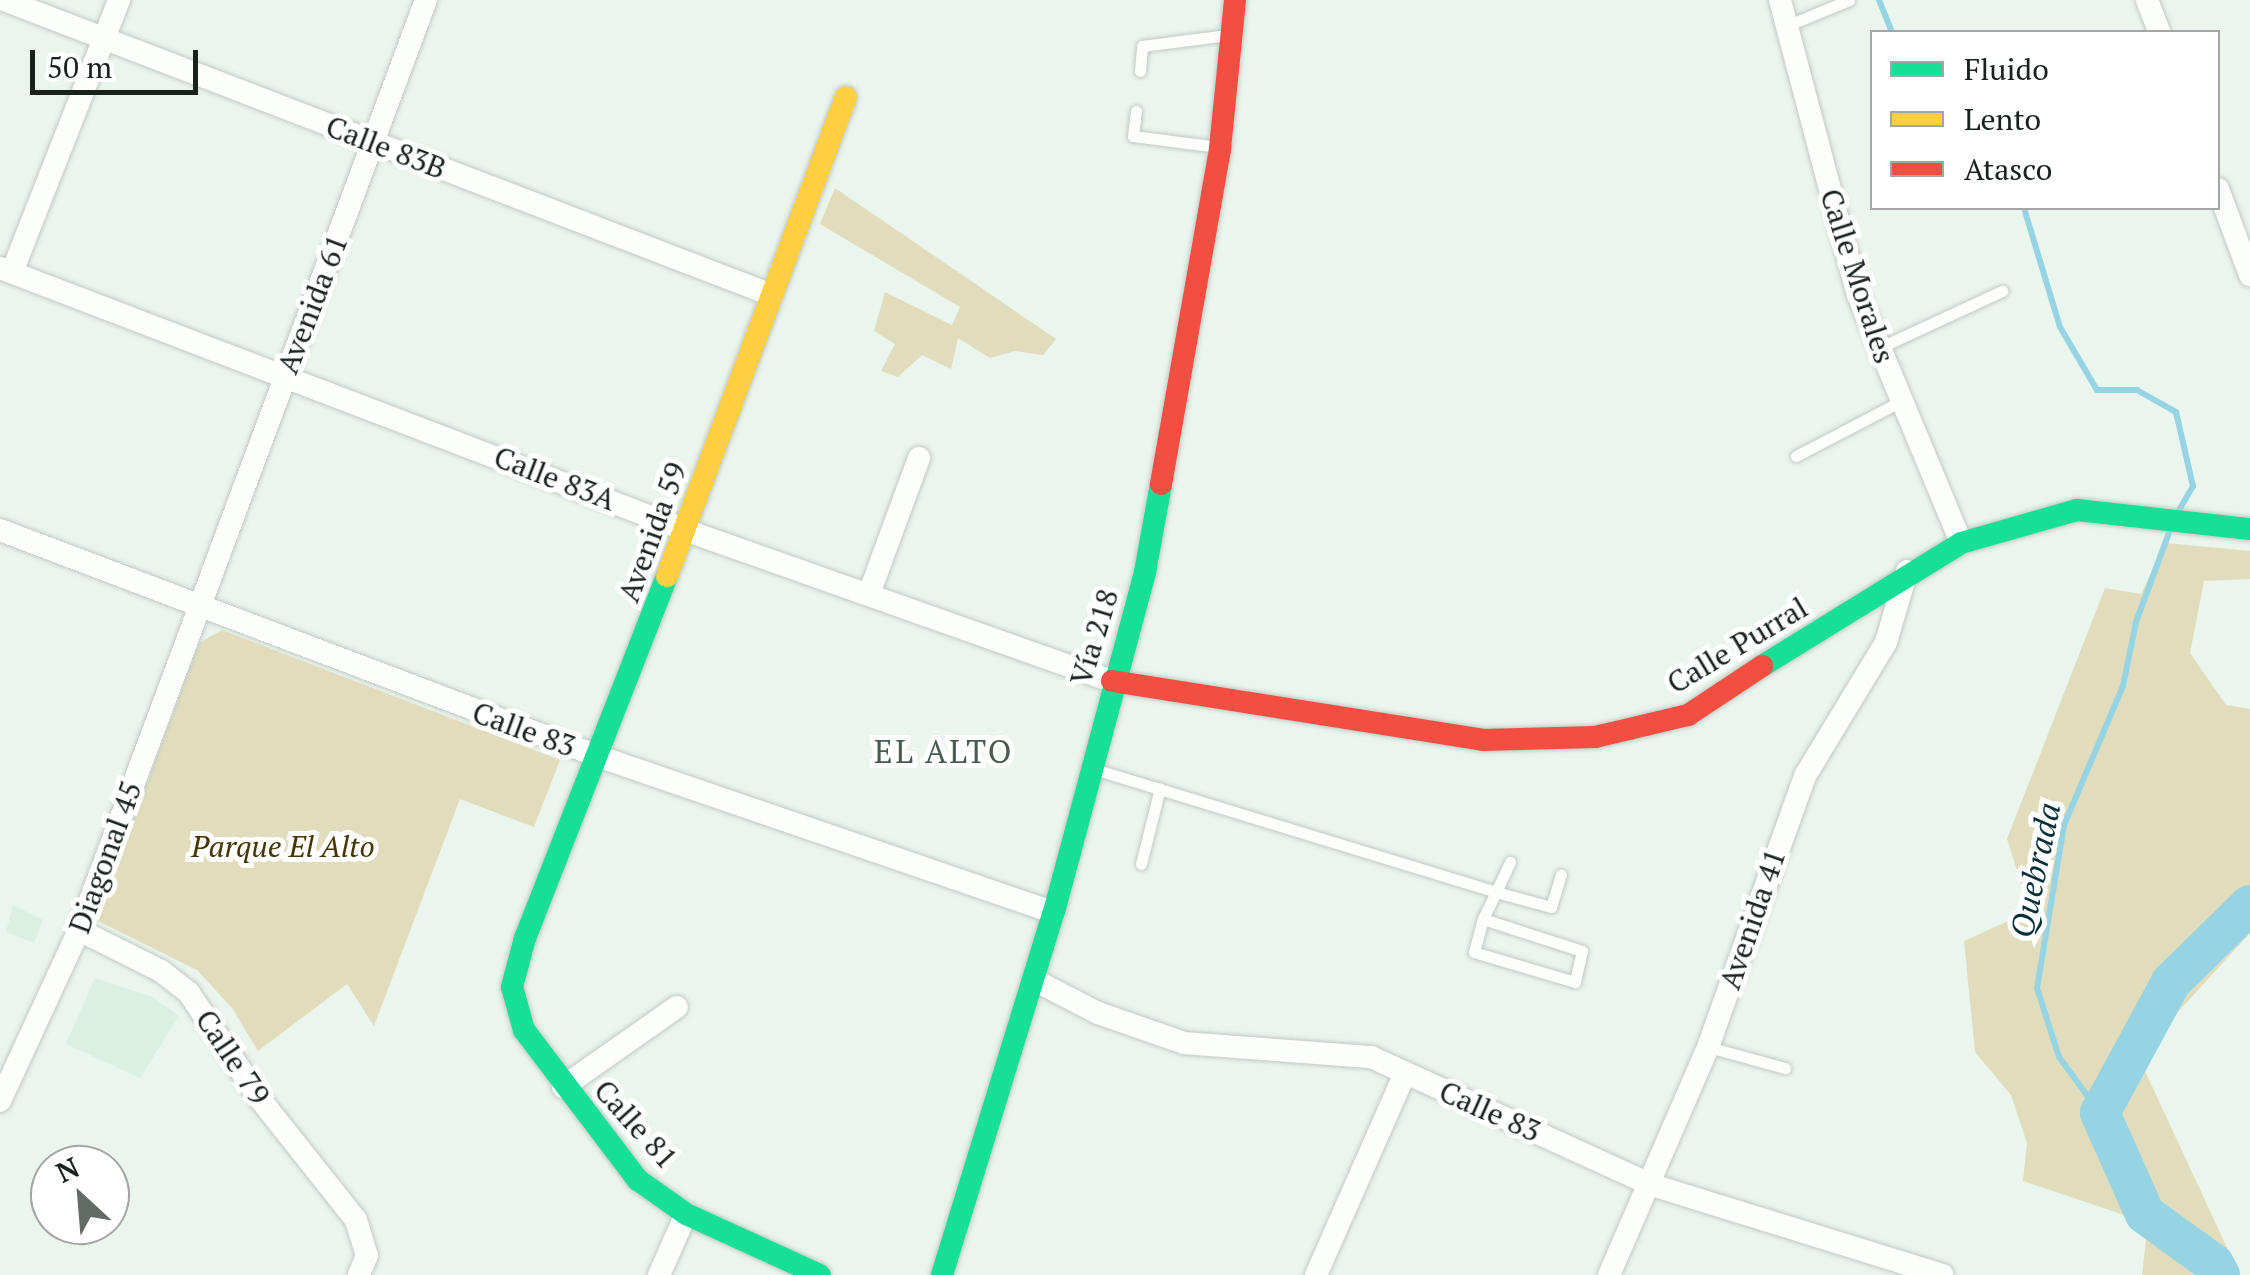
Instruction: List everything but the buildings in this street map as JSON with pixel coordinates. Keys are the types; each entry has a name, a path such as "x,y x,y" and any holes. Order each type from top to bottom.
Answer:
{"street":[{"name":"Calle 83B","path":"4,0 769,294"},
{"path":"6,270 119,0"},
{"name":"Avenida 61","path":"196,607 426,0"},
{"name":"Vía 218","path":"942,1275 1054,912 1159,501 1220,148 1235,0"},
{"name":"Calle Morales","path":"1780,0 1858,295 1961,543"},
{"path":"2146,0 2158,30"},
{"name":"Avenida 59","path":"512,987 525,938 600,757 769,294 846,96"},
{"path":"2220,194 2250,275"},
{"name":"Calle 83A","path":"6,270 286,373 686,530 1112,681"},
{"path":"869,594 919,458"},
{"name":"Calle Purral","path":"1112,681 1483,740 1595,737 1688,715 1907,571 1961,543 2077,510 2250,528"},
{"name":"Calle 83","path":"0,530 600,757 1054,912"},
{"name":"Avenida 41","path":"1609,1275 1652,1185 1708,1047 1778,839 1843,705 1886,642 1907,571"},
{"name":"Diagonal 45","path":"0,1101 79,930 196,607"},
{"name":"Calle 79","path":"79,930 161,971 189,993 260,1099 356,1220 367,1255 359,1275"},
{"name":"Calle 83","path":"1034,980 1098,1013 1184,1043 1240,1051 1320,1049 1371,1057 1652,1185 1942,1275"},
{"name":"Calle 81","path":"512,987 524,1030 638,1180 686,1214 820,1275"},
{"path":"563,1086 676,1007"},
{"path":"1316,1275 1405,1073"},
{"path":"658,1275 686,1214"}],"lane":[{"path":"1786,26 1849,0"},
{"path":"1140,71 1142,46 1231,35"},
{"path":"1136,111 1134,136 1220,148"},
{"path":"1879,348 2002,291"},
{"path":"1796,456 1901,401"},
{"path":"1088,768 1551,906 1562,875"},
{"path":"1140,864 1160,788"},
{"path":"1484,919 1582,951 1575,982 1474,952 1484,919 1510,862"},
{"path":"1708,1047 1785,1068"}],"shaded area":[{"path":"13,905 43,920 34,943 6,932"},
{"path":"95,978 153,997 179,1016 140,1078 66,1044"}],"green space":[{"path":"835,188 1056,339 1043,355 1015,351 990,358 958,338 951,369 922,355 898,377 881,371 895,344 874,331 885,292 952,325 960,307 820,224"},
{"path":"2166,543 2250,551 2250,579 2204,581 2190,653 2226,705 2250,709 2250,933 2138,1056 2229,1252 2214,1275 2142,1275 2148,1223 2023,1181 2027,1143 2011,1095 1975,1052 1964,941 2030,911 2007,839 2105,588 2141,594"},
{"name":"Parque El Alto","path":"222,630 560,760 534,827 460,799 374,1026 347,984 258,1051 232,1008 197,970 96,920 199,643"}],"waterway":[{"path":"1879,0 1891,30"},
{"path":"2025,210 2060,327 2097,390 2137,390 2176,412 2193,486 2178,512"},
{"name":"Quebrada","path":"2100,1113 2059,1057 2037,988 2064,825 2123,686 2136,622 2169,533"},
{"path":"2220,1275 2214,1264 2145,1214 2100,1113 2171,982 2250,905"}],"traffic: fast":[{"path":"942,1275 1054,912 1145,572 1161,484"},
{"path":"1762,666 1961,543 2077,510 2250,529"},
{"path":"667,576 525,938 512,987 524,1030 638,1180 686,1214 820,1275"}],"traffic: slow":[{"path":"667,576 846,97"}],"traffic: jam":[{"path":"1161,484 1220,148 1235,0"},
{"path":"1112,681 1483,740 1595,737 1688,715 1762,666"}],"district":[{"name":"EL ALTO","path":"944,751"}]}
